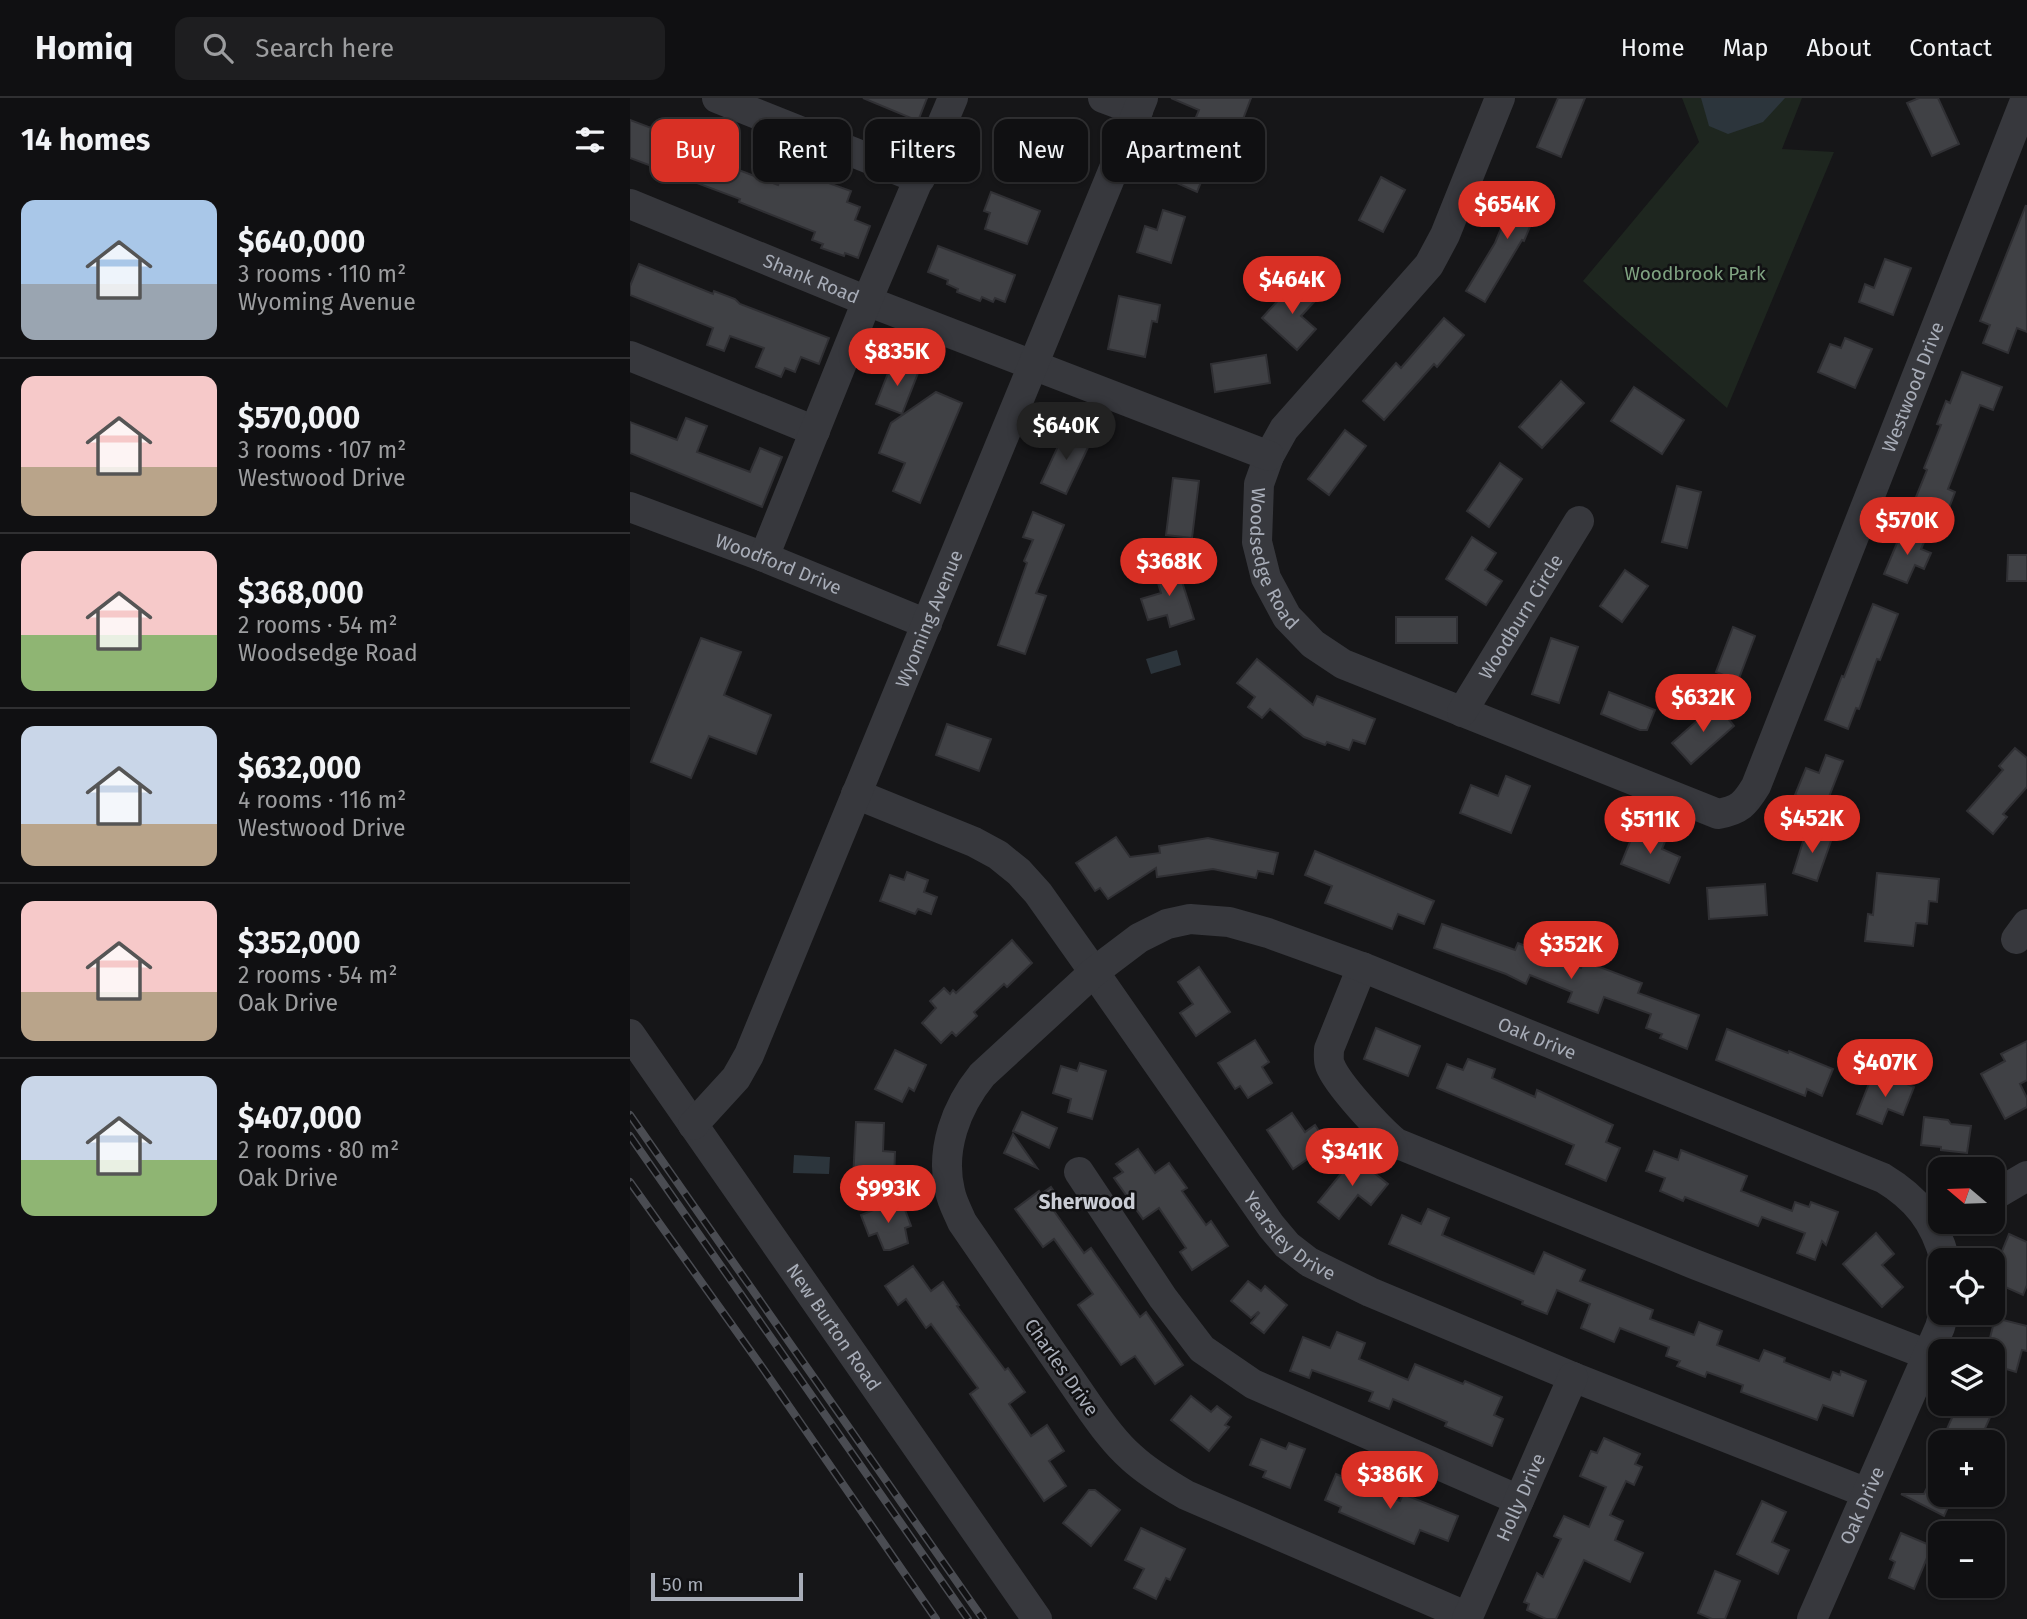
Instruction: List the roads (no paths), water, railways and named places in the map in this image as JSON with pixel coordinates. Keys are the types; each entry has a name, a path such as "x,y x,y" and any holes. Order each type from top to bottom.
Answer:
{"street":[{"path":"717,98 865,157"},
{"path":"944,119 953,98"},
{"path":"1103,98 1140,105"},
{"name":"Woodsedge Road","path":"1500,98 1445,235 1429,265 1284,429 1269,456 1259,484 1257,542 1266,578 1287,617 1313,643 1343,664 1718,814"},
{"name":"Westwood Drive","path":"1718,814 1733,811 1746,802 1756,786 2026,98"},
{"name":"Wyoming Avenue","path":"693,1125 736,1078 749,1055 1140,105"},
{"path":"764,557 867,301 919,182"},
{"name":"Shank Road","path":"630,204 867,301 1269,456"},
{"path":"630,356 815,431"},
{"name":"Woodford Drive","path":"630,507 764,557 927,624"},
{"name":"Woodburn Circle","path":"1462,712 1579,521"},
{"name":"Yearsley Drive","path":"856,794 974,842 998,855 1019,872 1094,972 1257,1207 1287,1245 1310,1262 1358,1287 1573,1377 1867,1493"},
{"name":"Oak Drive","path":"1094,972 1139,938 1167,924 1190,919 1229,922 1268,933 1362,967 1883,1178 1903,1190 1928,1214"},
{"path":"1362,967 1329,1048 1328,1062 1334,1074 1374,1123 1396,1143 1928,1355"},
{"name":"Charles Drive","path":"1094,972 982,1074 968,1091 958,1111 946,1167 950,1193 962,1222 1108,1433 1132,1458 1155,1476 1186,1495 1468,1618"},
{"name":"New Burton Road","path":"630,1034 1037,1619"},
{"path":"1079,1172 1163,1298 1202,1349 1253,1384 1519,1500"},
{"path":"2006,1188 2027,1176"},
{"name":"Oak Drive","path":"1812,1619 1928,1355"},
{"name":"Holly Drive","path":"1468,1618 1573,1377"}],"railway":[{"path":"630,1115 983,1619"},
{"path":"630,1136 968,1619"},
{"path":"630,1182 936,1619"}],"district":[{"name":"Sherwood","path":"1087,1202"}],"park label":[{"name":"Woodbrook Park","path":"1695,273"}]}
